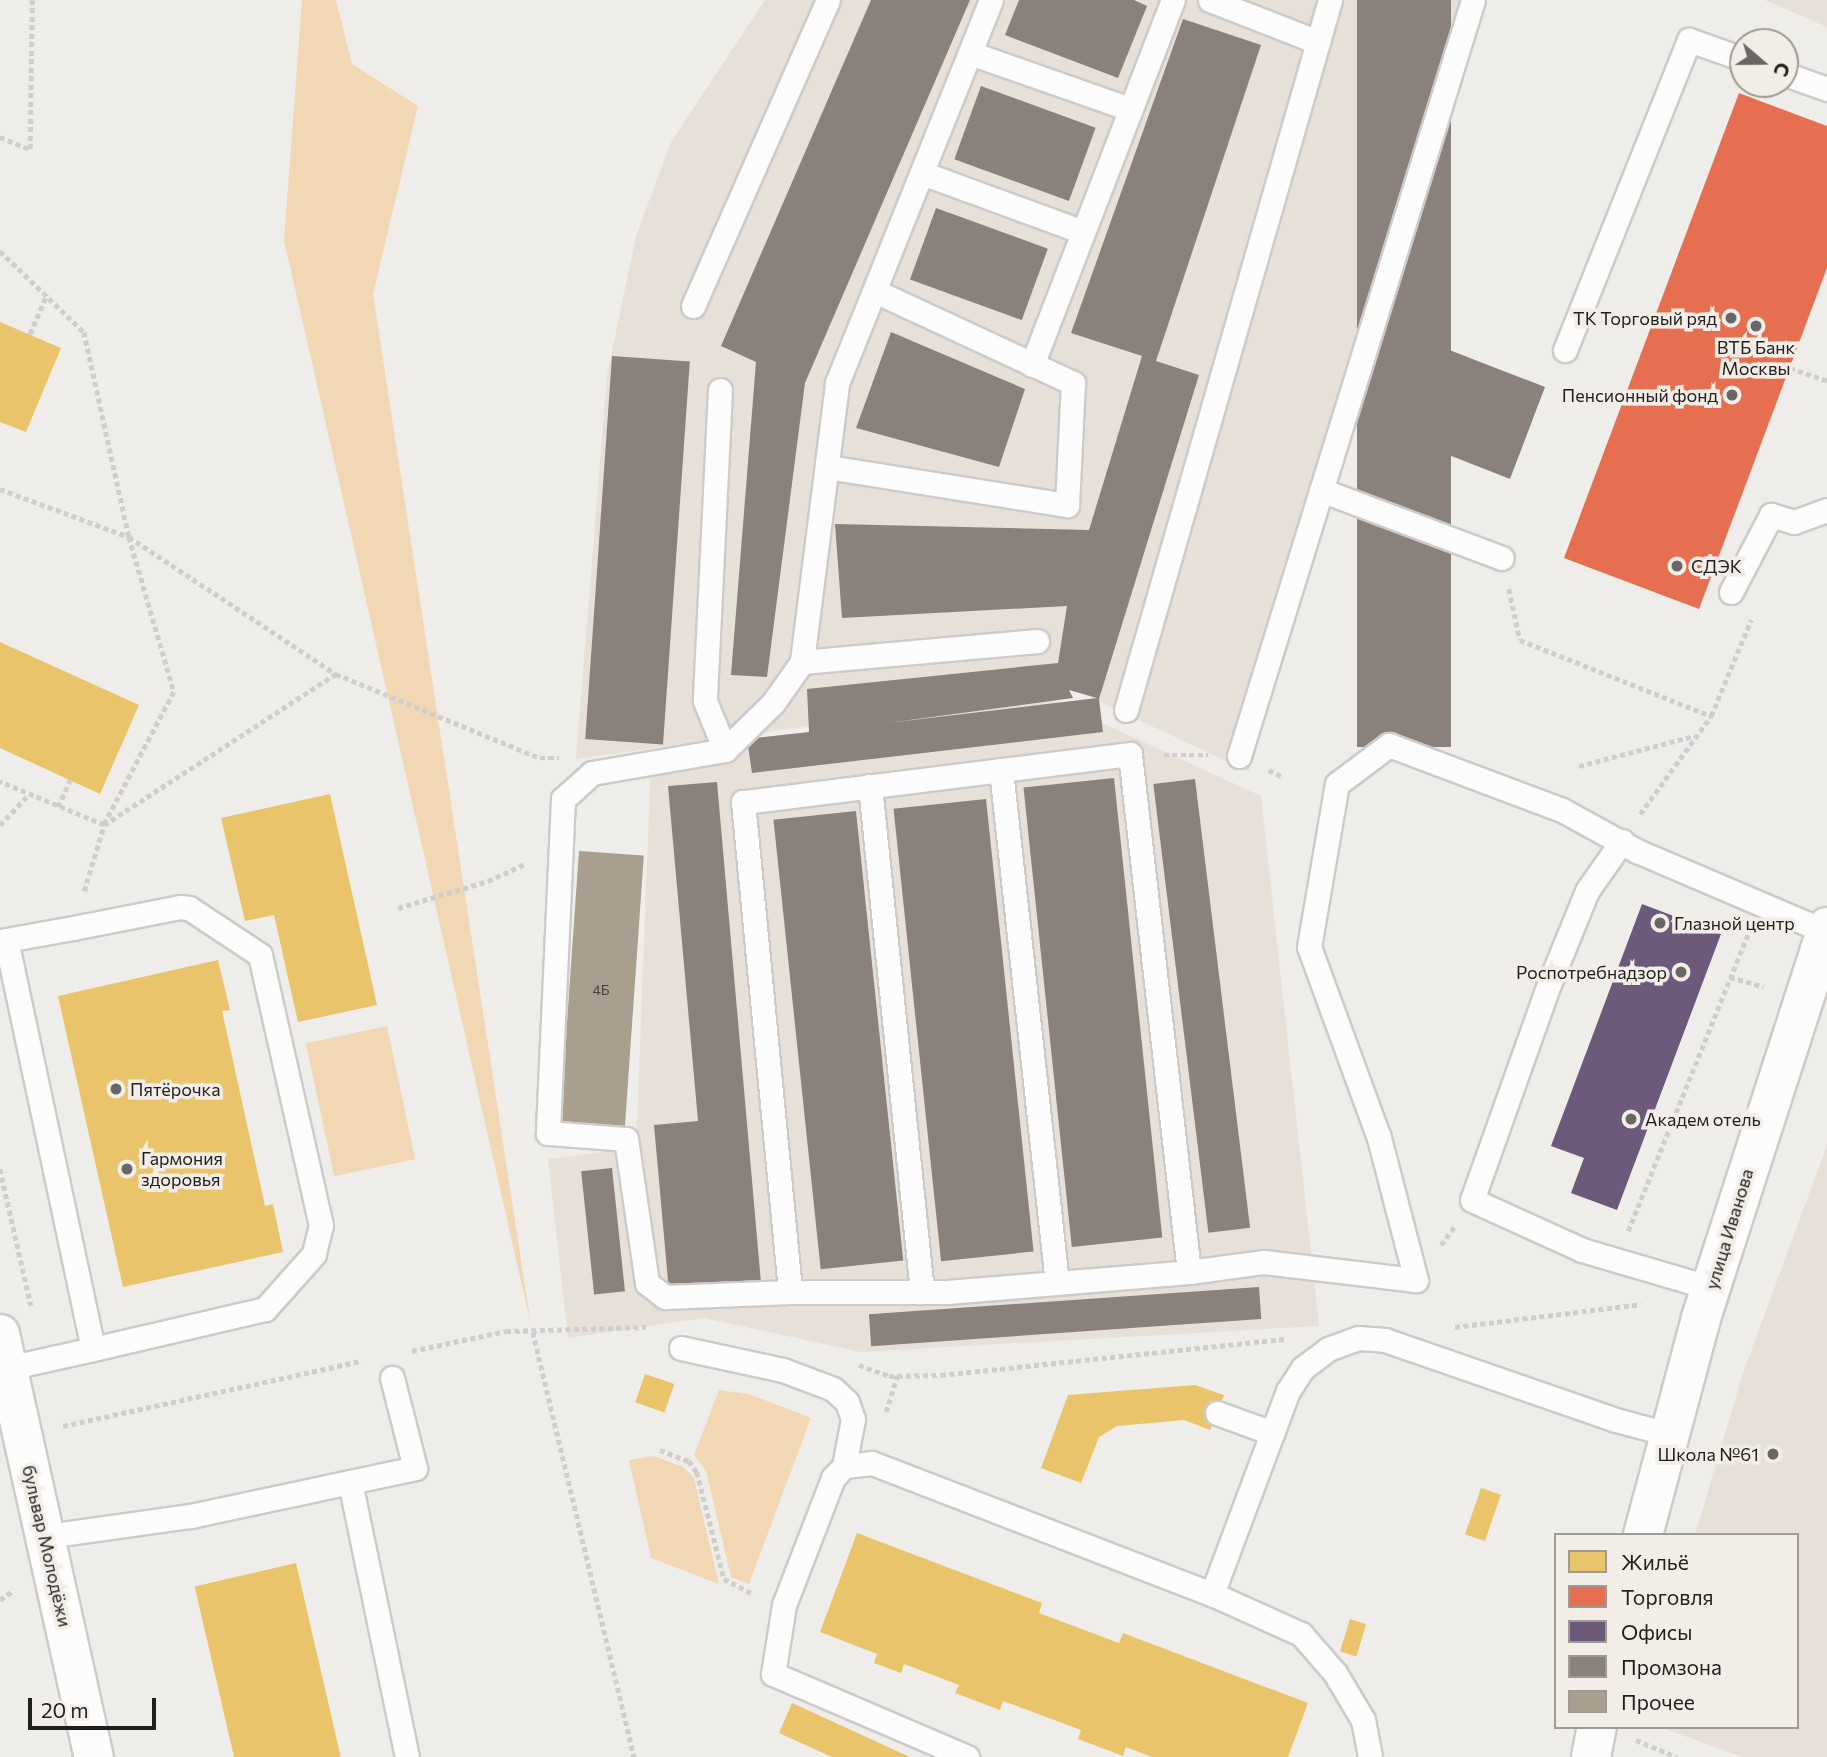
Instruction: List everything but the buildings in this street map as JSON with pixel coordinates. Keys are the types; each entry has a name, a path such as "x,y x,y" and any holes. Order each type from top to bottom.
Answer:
{"street":[{"name":"улица Иванова","path":"1644,1533 1711,1288 1826,929"},
{"name":"бульвар Молодёжи","path":"4,1351 94,1757"},
{"path":"1591,1757 1612,1732"}],"lane":[{"path":"693,306 828,0"},
{"path":"991,0 837,384 802,662 773,703 724,750 592,772 563,799 548,1133 626,1139 647,1283 665,1297 790,1292 922,1292 1189,1272 1264,1262 1416,1280 1379,1138 1309,947 1336,784 1389,745 1562,810 1622,841 1761,904 1826,929"},
{"path":"1032,365 1173,0"},
{"path":"1210,0 1318,41"},
{"path":"1126,710 1330,0"},
{"path":"1239,756 1473,0"},
{"path":"1565,350 1689,40 1729,54"},
{"path":"970,53 1130,108"},
{"path":"1799,79 1827,89"},
{"path":"922,173 1083,232"},
{"path":"827,467 1067,505 1073,383 875,291"},
{"path":"720,390 705,701 724,750"},
{"path":"1321,490 1502,558"},
{"path":"1731,592 1771,515 1794,522 1827,510"},
{"path":"802,662 1037,641"},
{"path":"790,1292 743,802 1130,754 1189,1272"},
{"path":"1001,770 1057,1283"},
{"path":"870,786 922,1292"},
{"path":"1622,841 1582,903 1472,1200 1582,1250 1618,1258 1711,1288"},
{"path":"4,1351 93,1349 257,1314 271,1304 314,1255 321,1225 282,996 260,955 199,911 180,907 3,941 93,1349"},
{"path":"220,926 244,921"},
{"path":"1212,1594 1272,1433 1303,1368 1328,1349 1358,1338 1385,1340 1616,1420 1672,1435"},
{"path":"681,1348 783,1370 833,1389 847,1402 853,1419 844,1466 833,1478 784,1605 773,1674 967,1757"},
{"path":"47,1536 190,1516 415,1468 392,1378"},
{"path":"1217,1413 1272,1433"},
{"path":"844,1466 872,1463 1212,1594 1301,1634 1335,1673 1363,1720 1370,1757"},
{"path":"350,1482 407,1757"}],"path":[{"path":"0,137 30,149 32,0"},
{"path":"0,251 84,332 129,537 174,692 104,825 74,928"},
{"path":"30,334 47,294"},
{"path":"1790,368 1827,381"},
{"path":"0,489 129,537 336,674 540,758 567,758"},
{"path":"1502,558 1520,640 1711,716"},
{"path":"1622,841 1693,736 1711,716 1757,607"},
{"path":"104,825 336,674"},
{"path":"1579,766 1693,736"},
{"path":"1130,754 1239,756 1283,777"},
{"path":"58,807 70,780"},
{"path":"0,782 104,825"},
{"path":"0,825 29,794"},
{"path":"398,908 488,881 561,848"},
{"path":"1618,1258 1761,904"},
{"path":"1730,977 1778,992"},
{"path":"1416,1280 1472,1200"},
{"path":"1450,1327 1577,1310 1651,1307"},
{"path":"398,1354 506,1331 533,1332 624,1324 651,1327"},
{"path":"533,1332 634,1757"},
{"path":"856,1364 889,1376 941,1374 1226,1342 1289,1339"},
{"path":"22,1433 370,1360"},
{"path":"660,1450 689,1461 697,1472 726,1583 784,1605"},
{"path":"1612,1732 1677,1757"}],"shaded area":[{"path":"302,0 336,0 352,64 418,106 373,294 531,1325 284,240"},
{"path":"765,0 1487,0 1249,772 1073,689 576,759 607,375 636,236 671,142"},
{"path":"1765,0 1827,0 1827,27"},
{"path":"1044,696 1261,796 1319,1326 861,1352 704,1318 568,1338 548,1159 636,1148 651,761"},
{"path":"387,1026 415,1159 334,1176 306,1043"},
{"name":"Школа №61","path":"1827,1145 1827,1757 1742,1757 1665,1729 1799,1729 1799,1533 1696,1533 1743,1373"},
{"path":"719,1390 749,1394 811,1418 749,1584 731,1577 706,1471 694,1455"},
{"path":"654,1456 683,1467 694,1478 719,1584 651,1558 629,1460"}],"place":[{"name":"ТК Торговый ряд","path":"1731,318"},
{"name":"ВТБ Банк Москвы","path":"1756,326"},
{"name":"Пенсионный фонд","path":"1732,395"},
{"name":"СДЭК","path":"1677,566"},
{"name":"Глазной центр","path":"1660,923"},
{"name":"Роспотребнадзор","path":"1681,972"},
{"name":"Пятёрочка","path":"116,1089"},
{"name":"Академ отель","path":"1631,1119"},
{"name":"Гармония здоровья","path":"127,1169"},
{"name":"Школа №61","path":"1773,1454"}]}
